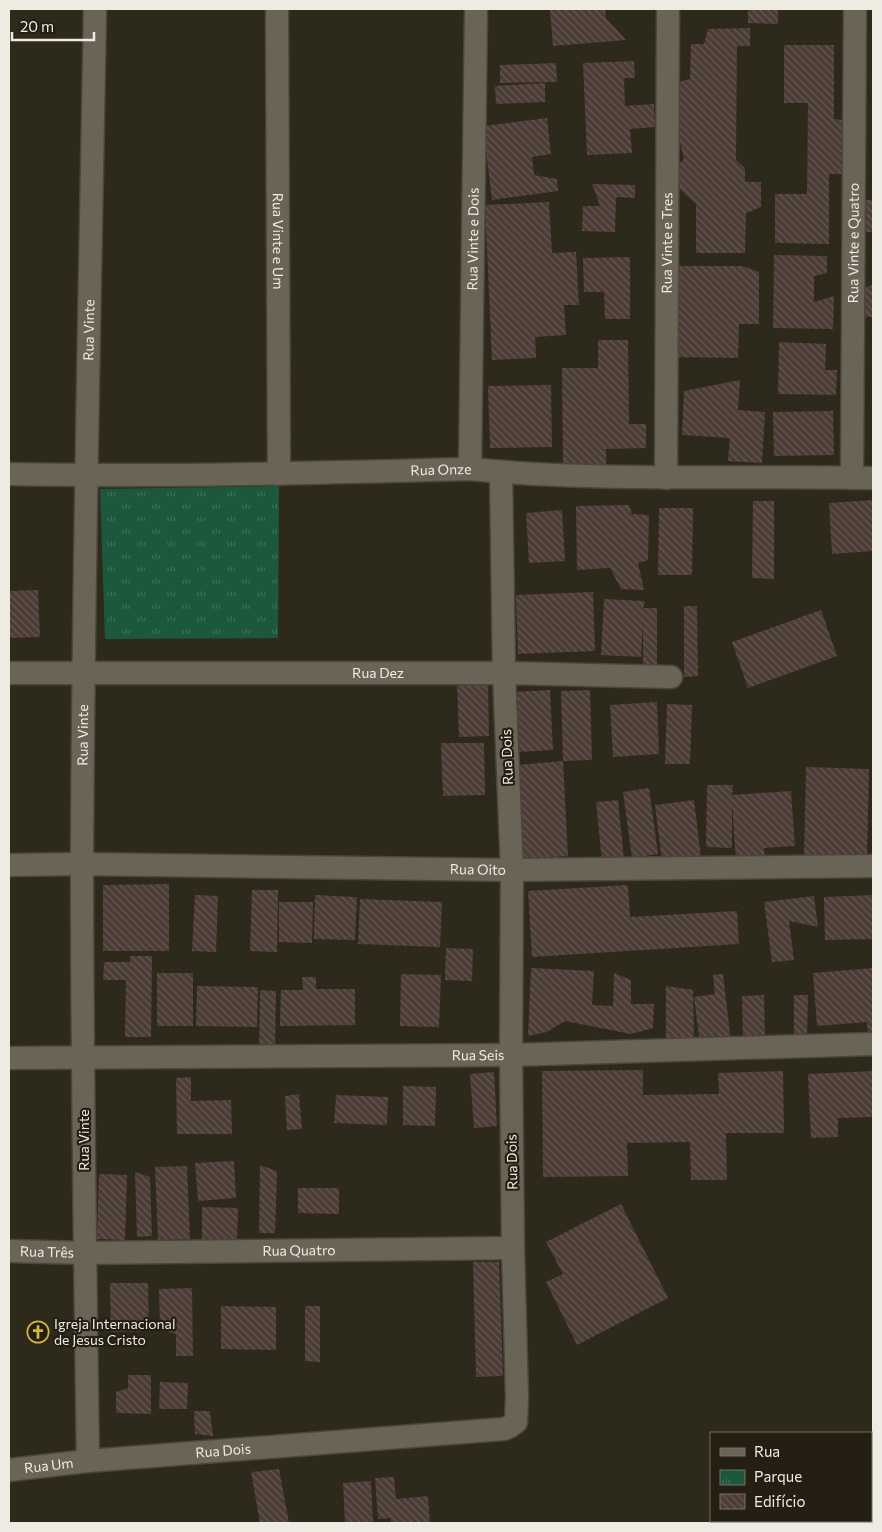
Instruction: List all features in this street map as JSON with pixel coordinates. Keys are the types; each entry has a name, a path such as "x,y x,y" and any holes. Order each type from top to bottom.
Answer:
{"street":[{"name":"Rua Vinte","path":"88,1461 82,864 95,9"},
{"name":"Rua Vinte e Um","path":"277,9 280,474"},
{"name":"Rua Vinte e Dois","path":"470,469 476,9"},
{"name":"Rua Vinte e Tres","path":"666,478 668,9"},
{"name":"Rua Vinte e Quatro","path":"854,9 863,478"},
{"name":"Rua Onze","path":"9,474 280,474 470,469 501,472 666,478 863,478"},
{"name":"Rua Dois","path":"88,1461 484,1430 509,1427 516,1422 511,1055 512,870 504,673 501,472"},
{"name":"Rua Dez","path":"9,673 504,673 671,677"},
{"name":"Rua Oito","path":"9,865 82,864 512,870 873,866"},
{"name":"Rua Seis","path":"9,1058 511,1055 873,1044"},
{"name":"Rua Quatro","path":"85,1253 513,1248"},
{"name":"Rua Três","path":"9,1251 85,1253"},
{"name":"Rua Um","path":"9,1470 88,1461"}],"green space":[{"path":"279,486 278,638 105,639 100,489"}],"building":[{"path":"550,9 605,9 606,18 626,40 553,46"},
{"path":"748,9 778,9 778,24 748,23"},
{"path":"750,28 750,46 737,46 736,160 745,168 745,182 761,182 761,207 746,213 745,253 696,253 696,204 674,184 676,167 684,159 675,123 679,82 690,79 691,44 704,44 708,29"},
{"path":"784,45 834,45 834,119 843,120 843,174 829,174 829,244 775,243 775,194 807,194 808,103 784,103"},
{"path":"634,61 635,78 624,78 625,106 654,104 655,127 630,129 632,153 587,155 583,63"},
{"path":"556,63 557,82 500,83 500,65"},
{"path":"545,83 545,102 496,104 495,86"},
{"path":"547,118 551,154 532,157 534,175 557,179 558,191 492,200 483,126"},
{"path":"592,184 635,185 635,198 616,197 615,232 582,231 583,206 600,206"},
{"path":"859,200 873,200 873,232 859,232"},
{"path":"549,202 552,253 576,252 579,305 564,305 566,335 535,337 536,358 492,360 485,205"},
{"path":"774,255 827,256 827,273 814,276 814,302 834,296 833,329 773,328"},
{"path":"630,257 630,319 605,319 604,292 584,292 583,258"},
{"path":"670,266 742,266 759,272 759,324 739,324 738,358 669,357"},
{"path":"873,285 873,317 856,316 859,289"},
{"path":"598,340 628,340 629,424 646,424 646,448 606,449 606,466 563,466 562,368 598,368"},
{"path":"779,342 826,344 825,370 837,370 836,395 778,394"},
{"path":"740,380 738,410 765,412 762,463 728,461 730,438 682,435 684,391"},
{"path":"551,385 552,447 490,448 488,386"},
{"path":"833,411 834,455 774,456 773,412"},
{"path":"873,500 873,551 832,554 829,503"},
{"path":"753,501 774,501 774,579 752,578"},
{"path":"629,505 632,514 649,515 648,560 638,563 644,590 621,589 610,568 577,570 576,506"},
{"path":"659,508 693,508 692,575 658,575"},
{"path":"562,510 565,561 529,563 526,513"},
{"path":"38,590 40,637 9,638 9,591"},
{"path":"593,592 595,651 518,654 516,595"},
{"path":"604,599 645,601 643,608 657,608 657,671 643,671 643,621 641,657 601,655"},
{"path":"684,606 697,606 698,676 684,677"},
{"path":"821,610 837,656 748,688 732,642"},
{"path":"488,682 489,736 459,737 457,684"},
{"path":"550,690 553,750 516,752 513,692"},
{"path":"590,690 592,760 563,761 561,691"},
{"path":"657,702 659,754 613,757 610,705"},
{"path":"667,704 692,705 690,764 665,764"},
{"path":"441,743 484,743 485,795 443,796"},
{"path":"563,761 568,856 522,859 517,765"},
{"path":"806,767 869,769 867,857 804,856"},
{"path":"707,785 733,785 732,795 791,791 795,846 764,848 765,860 736,862 732,803 732,848 706,847"},
{"path":"649,788 658,854 632,858 623,792"},
{"path":"618,800 624,859 602,862 596,802"},
{"path":"694,800 701,857 662,861 655,805"},
{"path":"169,884 169,951 103,951 103,885"},
{"path":"628,885 630,917 737,911 739,944 532,957 528,891"},
{"path":"252,890 278,890 277,952 250,951"},
{"path":"195,895 218,896 216,952 192,951"},
{"path":"315,895 357,897 355,940 314,939"},
{"path":"873,895 873,939 825,940 824,897"},
{"path":"814,896 818,927 789,921 794,960 772,962 764,902"},
{"path":"360,899 442,902 440,947 358,944"},
{"path":"279,902 313,902 312,943 279,942"},
{"path":"446,948 473,949 472,981 445,980"},
{"path":"130,956 152,956 151,1037 125,1037 126,980 103,980 104,962 130,962"},
{"path":"531,968 594,971 592,1005 613,1006 614,973 631,980 631,1004 654,1004 653,1028 631,1034 565,1021 547,1032 528,1036"},
{"path":"873,968 873,1035 868,1036 867,1022 817,1026 813,973"},
{"path":"157,973 193,973 193,1026 157,1026"},
{"path":"401,974 441,975 439,1027 400,1026"},
{"path":"723,974 731,1042 700,1045 694,997 715,994 713,975"},
{"path":"302,977 316,977 316,989 355,989 355,1025 280,1026 281,990 303,990"},
{"path":"197,986 258,987 257,1027 196,1026"},
{"path":"666,986 693,990 694,1038 666,1038"},
{"path":"260,990 276,991 275,1050 259,1049"},
{"path":"764,995 765,1042 743,1043 742,996"},
{"path":"794,995 808,995 807,1038 794,1037"},
{"path":"643,1070 643,1095 719,1094 718,1073 783,1071 784,1133 726,1133 727,1180 691,1180 690,1142 627,1143 628,1176 543,1177 542,1071"},
{"path":"873,1071 873,1117 838,1118 838,1137 811,1138 808,1074"},
{"path":"494,1072 497,1126 474,1128 470,1074"},
{"path":"191,1077 191,1101 231,1100 232,1134 177,1134 176,1078"},
{"path":"403,1086 436,1087 435,1126 403,1125"},
{"path":"299,1094 302,1129 287,1130 285,1096"},
{"path":"336,1095 388,1097 387,1125 334,1123"},
{"path":"234,1161 236,1198 198,1201 195,1163"},
{"path":"260,1165 277,1171 275,1233 259,1233"},
{"path":"187,1166 190,1239 158,1240 155,1167"},
{"path":"135,1172 150,1177 152,1236 137,1237"},
{"path":"99,1174 127,1175 125,1240 97,1239"},
{"path":"298,1188 339,1188 339,1214 298,1213"},
{"path":"621,1204 668,1298 577,1345 546,1282 563,1274 546,1242"},
{"path":"202,1207 238,1208 237,1241 202,1240"},
{"path":"473,1262 499,1262 503,1376 476,1377"},
{"path":"110,1283 148,1283 149,1331 111,1332"},
{"path":"192,1288 193,1356 176,1356 176,1334 160,1329 159,1289"},
{"path":"221,1306 276,1307 276,1350 221,1349"},
{"path":"305,1306 320,1306 320,1362 305,1361"},
{"path":"128,1375 151,1375 151,1414 116,1413 116,1392 128,1388"},
{"path":"160,1382 188,1383 187,1409 159,1409"},
{"path":"194,1411 210,1411 213,1436 195,1434"},
{"path":"279,1469 289,1523 260,1523 251,1472"},
{"path":"394,1477 396,1499 428,1496 430,1523 391,1523 391,1518 378,1519 375,1478"},
{"path":"371,1481 373,1523 345,1523 343,1483"}],"place":[{"name":"Igreja Internacional de Jesus Cristo","path":"38,1332"}]}
